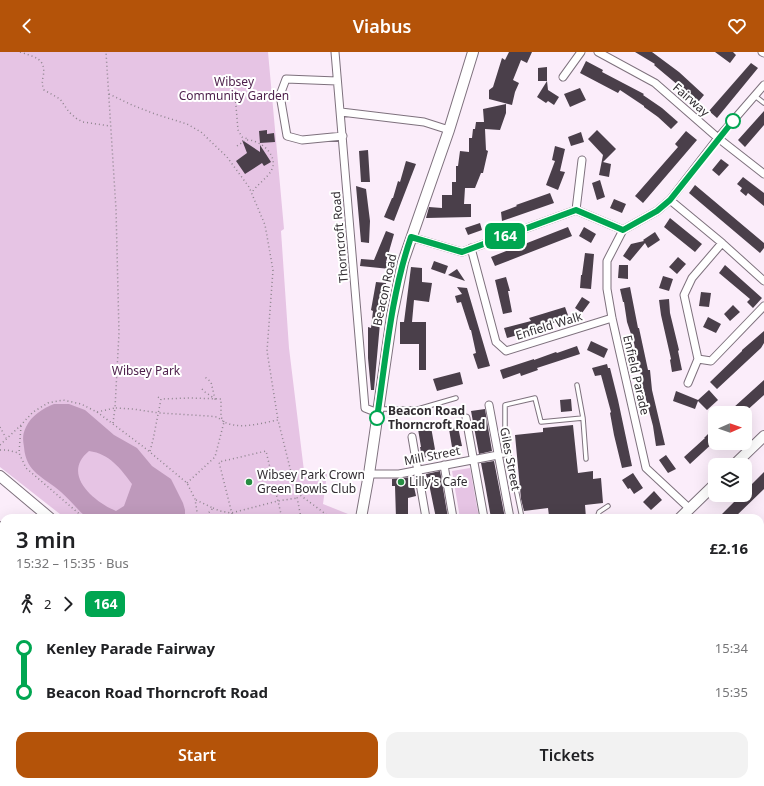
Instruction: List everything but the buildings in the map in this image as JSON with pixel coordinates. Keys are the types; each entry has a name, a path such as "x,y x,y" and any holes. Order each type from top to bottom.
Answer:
{"main road":[{"name":"Beacon Road","path":"362,514 392,316 403,262 449,130 473,52"},
{"path":"741,458 764,436"},
{"path":"0,476 45,514"},
{"path":"684,514 708,491"}],"street":[{"name":"Thorncroft Road","path":"335,52 365,408 378,411"},
{"path":"563,77 581,52"},
{"name":"Fairway","path":"598,52 655,83 718,138 764,174"},
{"path":"337,81 286,79 280,95 287,136 302,140 343,136"},
{"path":"411,237 462,252 576,210 623,230 657,211 670,200 718,138 764,85"},
{"path":"341,112 424,122 449,130"},
{"path":"576,210 582,160"},
{"path":"670,200 722,243 764,281"},
{"name":"Enfield Parade","path":"623,230 607,261 607,289 612,318 646,468 690,508"},
{"path":"688,383 698,359 684,296 692,278 722,243"},
{"name":"Enfield Walk","path":"471,248 496,342 506,351 612,318"},
{"path":"698,359 711,361 764,306"},
{"name":"Giles Street","path":"489,405 509,514"},
{"path":"466,418 483,514"},
{"path":"412,437 425,514"},
{"name":"Mill Street","path":"369,474 399,474 498,455"},
{"path":"444,466 452,514"}],"lane":[{"path":"755,96 764,103"},
{"path":"577,385 583,418 586,459"},
{"path":"378,411 418,409 456,398"},
{"path":"521,514 505,437 505,404 535,398 541,422 583,418"},
{"path":"498,455 509,455"},
{"path":"598,514 608,506"}],"path":[{"path":"20,52 41,60 44,67 42,82 44,90 60,99 73,117 83,122 110,126"},
{"path":"106,52 116,209 120,334 113,424"},
{"path":"234,82 238,130 242,137 257,142 265,147 273,164 272,170 252,192"},
{"path":"109,94 143,110 187,124 201,132 227,157 243,177 252,192 265,226 273,270 267,351 278,420 300,514"},
{"path":"237,146 246,140 250,140"},
{"path":"204,377 211,382 215,399"},
{"path":"202,389 215,399"},
{"path":"158,397 161,399 220,399 221,417 224,422 215,457 187,484"},
{"path":"149,451 161,399"},
{"path":"0,445 39,407 54,401 63,400 81,404 97,412 149,451 187,484 195,499 197,514"},
{"path":"97,412 115,408 159,413 209,416 217,417 229,424 244,426 278,420"},
{"path":"22,425 19,453 26,468 80,514"},
{"path":"0,428 6,438"},
{"path":"0,450 19,453"},
{"path":"219,462 266,451 281,514"},
{"path":"215,457 219,462 231,512"},
{"path":"296,492 326,514"},
{"path":"195,499 220,511 231,512 297,498"},
{"path":"208,514 213,508"}],"green space":[{"name":"Wibsey Park","path":"0,52 268,52 284,229 281,231 289,348 304,471 327,474 323,504 348,514 60,514 0,467"},
{"path":"470,468 478,514 459,514 452,471"}],"shaded area":[{"path":"54,404 69,404 85,410 114,435 137,448 152,466 171,479 183,503 185,514 83,514 61,492 32,469 25,456 23,437 26,427 34,416","holes":["89,451 103,455 114,463 132,484 124,506 116,511 98,501 90,494 83,486 79,477 78,469 81,460"]}],"bus line":[{"name":"164","path":"377,418 392,316 403,262 411,237 462,252 576,210 623,230 640,222 670,200 733,121"}],"place":[{"name":"Beacon Road Thorncroft Road","path":"377,418"},
{"name":"Wibsey Park Crown Green Bowls Club","path":"249,482"},
{"name":"Lilly's Cafe","path":"401,482"}],"park label":[{"name":"Wibsey Community Garden","path":"234,89"}]}
